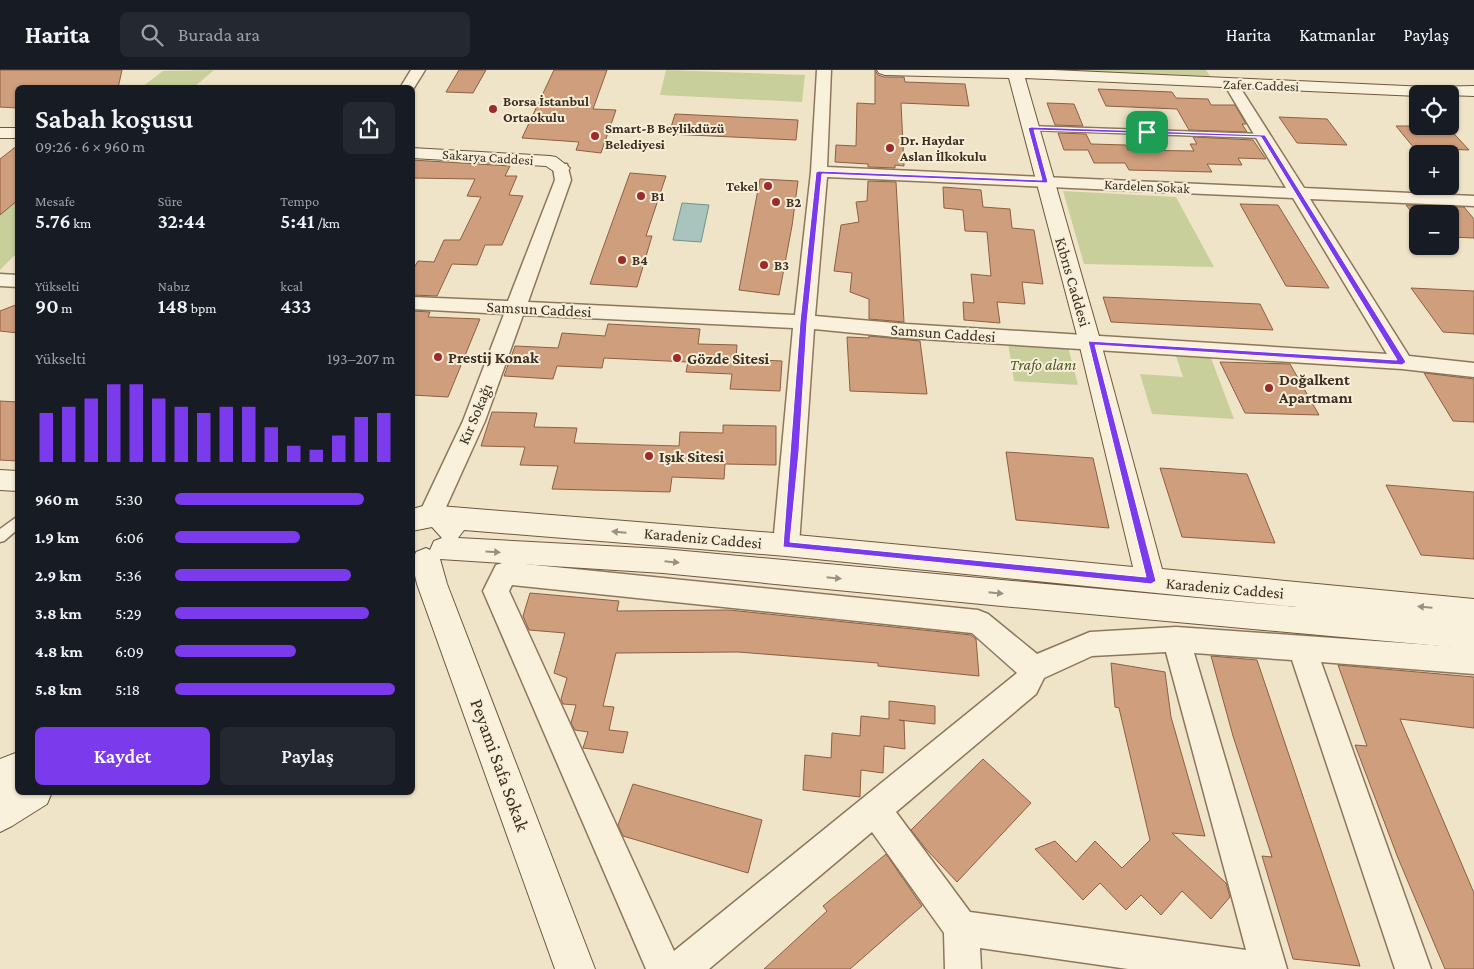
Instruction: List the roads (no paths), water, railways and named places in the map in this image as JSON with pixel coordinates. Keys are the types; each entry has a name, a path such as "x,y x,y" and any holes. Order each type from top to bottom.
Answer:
{"street":[{"path":"409,85 418,70"},
{"path":"786,545 804,322 819,172 824,70"},
{"name":"Zafer Caddesi","path":"885,70 1077,73 1231,84 1409,92"},
{"name":"Kıbrıs Caddesi","path":"1016,72 1090,343 1151,581"},
{"path":"1231,84 1402,362"},
{"name":"Zafer Caddesi","path":"1459,92 1474,91"},
{"path":"1459,97 1474,100"},
{"path":"0,132 15,133"},
{"name":"Sakarya Caddesi","path":"415,153 550,161 561,168"},
{"name":"Kır Sokağı","path":"427,518 474,421 563,180 561,168"},
{"name":"Kardelen Sokak","path":"819,172 1474,201"},
{"path":"0,280 15,281"},
{"name":"Samsun Caddesi","path":"415,303 804,322 1090,343 1402,362 1474,370"},
{"path":"0,480 15,481"},
{"path":"422,559 449,542 451,534 450,527 427,518"},
{"name":"Karadeniz Caddesi","path":"427,518 786,545 1474,612"},
{"name":"Karadeniz Caddesi","path":"422,559 663,561 1012,595 1474,636"},
{"name":"Peyami Safa Sokak","path":"422,559 575,969"},
{"path":"664,969 496,590 505,574 978,622 1034,669"},
{"path":"1176,639 1269,969"},
{"path":"681,969 1026,685 1034,669 1090,644 1176,639 1474,661"},
{"path":"1302,648 1413,969"},
{"path":"0,778 15,770"},
{"path":"0,814 30,795"},
{"path":"875,810 961,928 963,969"},
{"path":"961,928 1241,968"}],"lane":[{"path":"1031,128 1263,136"},
{"path":"0,537 15,524"}],"water":[{"path":"682,203 709,205 701,242 673,240"}],"place":[{"name":"Borsa İstanbul Ortaokulu","path":"493,109"},
{"name":"Smart-B Beylikdüzü Belediyesi","path":"595,136"},
{"name":"Dr. Haydar Aslan İlkokulu","path":"890,148"},
{"name":"Tekel","path":"768,186"},
{"name":"B1","path":"641,196"},
{"name":"B2","path":"776,202"},
{"name":"B4","path":"622,260"},
{"name":"B3","path":"764,265"},
{"name":"Prestij Konak","path":"438,357"},
{"name":"Gözde Sitesi","path":"677,358"},
{"name":"Doğalkent Apartmanı","path":"1269,388"},
{"name":"Işık Sitesi","path":"649,456"}],"park label":[{"name":"Trafo alanı","path":"1043,364"}]}
